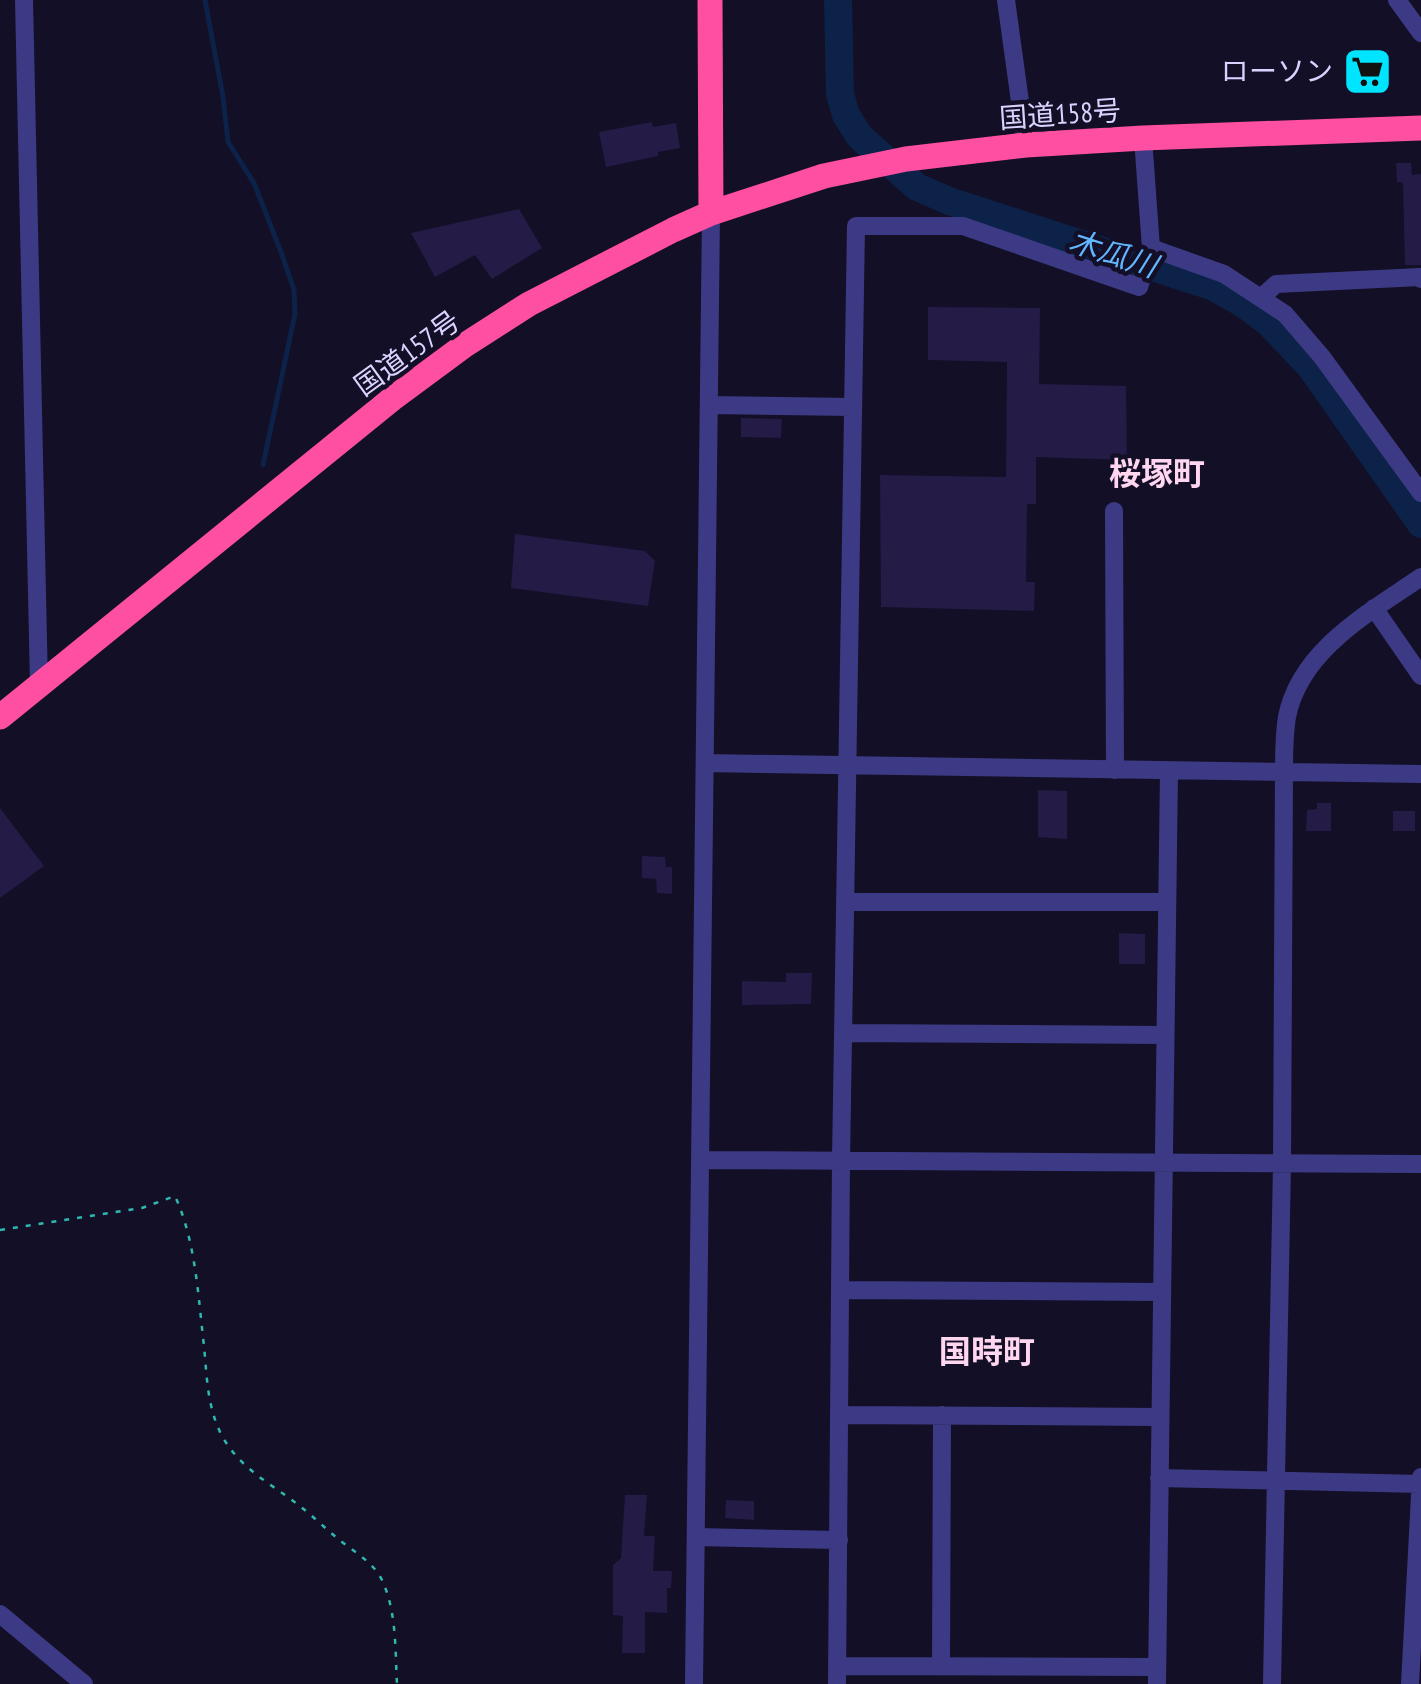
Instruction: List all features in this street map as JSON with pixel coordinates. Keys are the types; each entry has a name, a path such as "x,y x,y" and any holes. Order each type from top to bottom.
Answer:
{"highway":[{"path":"710,0 711,213"},
{"name":"国道158号","path":"711,213 824,176 906,159 1026,145 1421,128"},
{"name":"国道157号","path":"0,716 464,345 529,304 711,213"}],"street":[{"path":"24,0 39,685"},
{"path":"1006,0 1026,145"},
{"path":"1397,0 1421,33"},
{"path":"1144,138 1149,252 1140,283 963,226 856,226 838,1675 941,1666 1157,1676 1169,771"},
{"path":"694,1684 711,213"},
{"path":"1149,252 1224,274 1285,314 1322,357 1421,493"},
{"path":"1262,298 1276,284 1421,279"},
{"path":"709,405 853,407"},
{"path":"1114,510 1115,770"},
{"path":"1272,1684 1282,1165 1284,772 1288,714 1302,679 1326,648 1374,608 1421,577"},
{"path":"1374,608 1421,676"},
{"path":"705,764 1421,774"},
{"path":"846,902 1167,902"},
{"path":"844,1033 1165,1035"},
{"path":"700,1160 1421,1164"},
{"path":"841,1290 1162,1292"},
{"path":"841,1415 1160,1416"},
{"path":"941,1666 942,1415"},
{"path":"1160,1478 1421,1480 1410,1684"},
{"path":"696,1537 839,1540"},
{"path":"0,1614 84,1684"}],"path":[{"path":"0,1230 142,1208 174,1196 195,1268 207,1386 222,1435 251,1472 373,1566 382,1581 393,1621 397,1684"}],"building":[{"name":"ローソン","path":"1389,50 1390,84 1346,84 1346,58"},
{"path":"652,122 653,127 676,123 680,148 606,167 599,132"},
{"path":"1396,163 1411,163 1412,175 1421,174 1421,265 1405,265 1403,183 1397,182"},
{"path":"519,209 542,248 492,279 475,255 435,277 411,233"},
{"path":"928,307 1040,308 1039,384 1126,386 1127,460 1036,457 1036,504 1027,504 1026,582 1035,582 1034,611 881,607 880,475 1006,477 1007,362 928,360"},
{"path":"741,418 782,419 781,438 741,437"},
{"path":"515,534 645,551 655,561 648,606 511,588"},
{"path":"1038,790 1067,791 1067,839 1038,837"},
{"path":"1317,803 1331,803 1331,831 1306,831 1307,810 1317,809"},
{"path":"0,808 44,866 0,898"},
{"path":"1393,811 1415,811 1415,831 1393,831"},
{"path":"642,856 665,857 666,867 672,867 672,894 657,893 656,879 642,878"},
{"path":"1119,933 1145,934 1145,964 1119,964"},
{"path":"786,973 812,973 811,1004 742,1005 742,981 786,982"},
{"path":"625,1495 647,1495 644,1536 655,1536 653,1571 672,1571 667,1613 645,1612 645,1653 622,1653 623,1616 613,1615 613,1565 621,1558"},
{"path":"726,1500 754,1501 754,1520 725,1518"}],"waterway":[{"path":"205,0 228,142 254,183 294,290 295,314 263,465"},
{"name":"木瓜川","path":"838,0 840,94 846,115 860,137 917,187 949,201 1214,287 1244,304 1268,322 1310,366 1421,524"}],"place":[{"name":"ローソン","path":"1368,71"}],"district":[{"name":"桜塚町","path":"1157,474"},
{"name":"国時町","path":"987,1352"}]}
